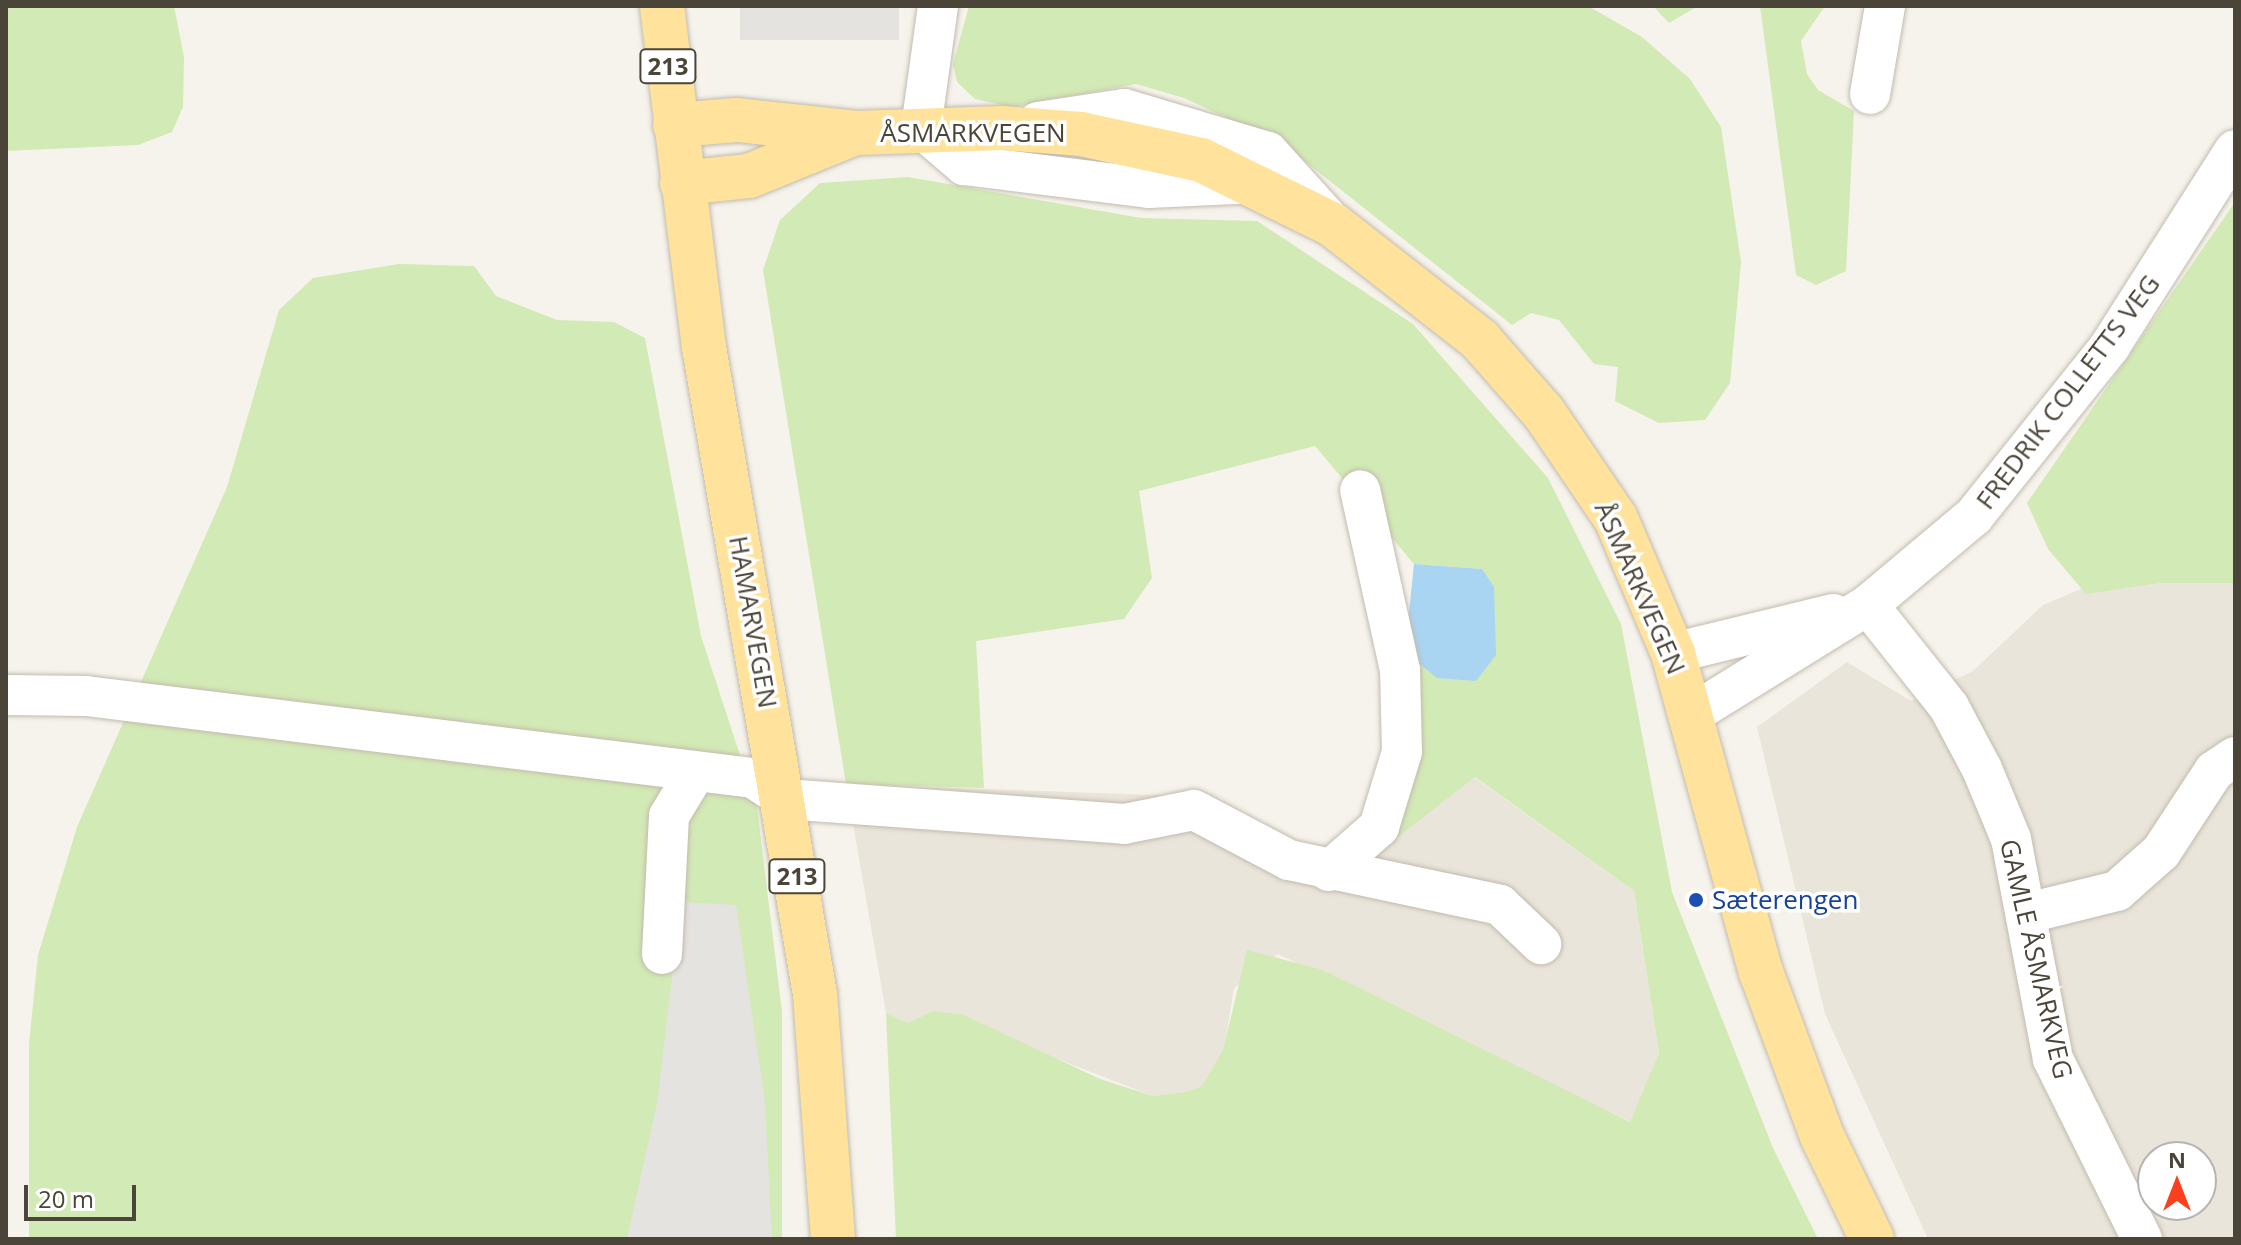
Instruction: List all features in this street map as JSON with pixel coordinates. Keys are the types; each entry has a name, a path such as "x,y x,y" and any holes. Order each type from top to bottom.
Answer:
{"main road":[{"name":"HAMARVEGEN","path":"662,6 682,183 815,994 833,1239"},
{"name":"ÅSMARKVEGEN","path":"675,125 737,120 856,133 921,128 1002,128 1141,145 1256,183 1333,225 1480,340 1544,413 1616,519 1673,653 1761,972 1822,1136 1872,1239"},
{"name":"ÅSMARKVEGEN","path":"682,183 749,176 856,133"}],"street":[{"path":"938,6 921,128 964,165 1149,188 1256,183"},
{"path":"1870,94 1885,6"},
{"path":"1002,128 1124,109 1268,152 1333,225"},
{"name":"FREDRIK COLLETTS VEG","path":"1692,714 1868,605 1974,516 2025,458 2110,346 2235,150"},
{"path":"1329,871 1379,827 1402,752 1400,670 1360,490"},
{"name":"FREDRIK COLLETTS VEG","path":"1673,653 1868,605"},
{"name":"GAMLE ÅSMARKVEG","path":"1868,605 1949,707 1982,769 2011,839 2028,913 2053,1059 2142,1239"},
{"path":"6,695 86,696 753,778 785,799 1124,824 1194,810 1289,860 1329,871 1500,905 1541,944"},
{"path":"2028,913 2117,891 2161,852 2214,771 2235,757"},
{"path":"662,954 669,816 695,773"}],"shaded area":[{"path":"740,6 899,6 899,40 740,40"},
{"path":"2116,574 2235,579 2235,1239 1928,1239 1825,1014 1757,727 1847,662 1911,701 1973,671 2043,605"},
{"path":"1474,777 1634,891 1659,1053 1631,1122 1278,954 1234,988 1224,1050 1202,1086 1186,1092 1153,1096 933,1011 908,1023 886,1013 846,784 1181,796 1322,856 1389,843"},
{"path":"681,902 736,905 765,1103 772,1239 627,1239 657,1104"}],"green space":[{"path":"6,6 174,6 184,57 183,107 172,132 138,145 6,151"},
{"path":"969,6 1588,6 1642,37 1690,79 1721,127 1741,262 1730,383 1705,420 1659,423 1615,401 1618,367 1594,364 1559,320 1531,313 1512,325 1283,144 1184,98 1136,84 1012,107 975,99 957,82 953,64"},
{"path":"1653,6 1698,6 1669,23"},
{"path":"1760,6 1825,6 1801,41 1807,74 1818,90 1854,111 1846,271 1816,285 1796,275"},
{"path":"908,177 1141,218 1257,221 1413,324 1548,478 1621,624 1672,892 1773,1148 1818,1239 896,1239 886,1013 908,1023 933,1011 964,1015 1100,1079 1153,1096 1186,1092 1202,1086 1223,1050 1247,950 1323,970 1630,1122 1659,1053 1634,891 1475,777 1389,844 1405,652 1482,569 1414,564 1315,446 1139,491 1152,578 1124,619 976,641 984,788 846,784 763,270 780,220 820,183"},
{"path":"2235,202 2235,583 2159,583 2086,594 2048,549 2027,503"},
{"path":"399,264 474,266 496,296 557,320 614,322 645,338 701,636 757,807 782,1012 782,1239 29,1239 29,1044 38,955 77,827 227,487 279,310 313,278"}],"water":[{"path":"1414,564 1482,569 1494,587 1496,655 1476,681 1437,678 1405,652"}],"place":[{"name":"Sæterengen","path":"1696,900"}]}
